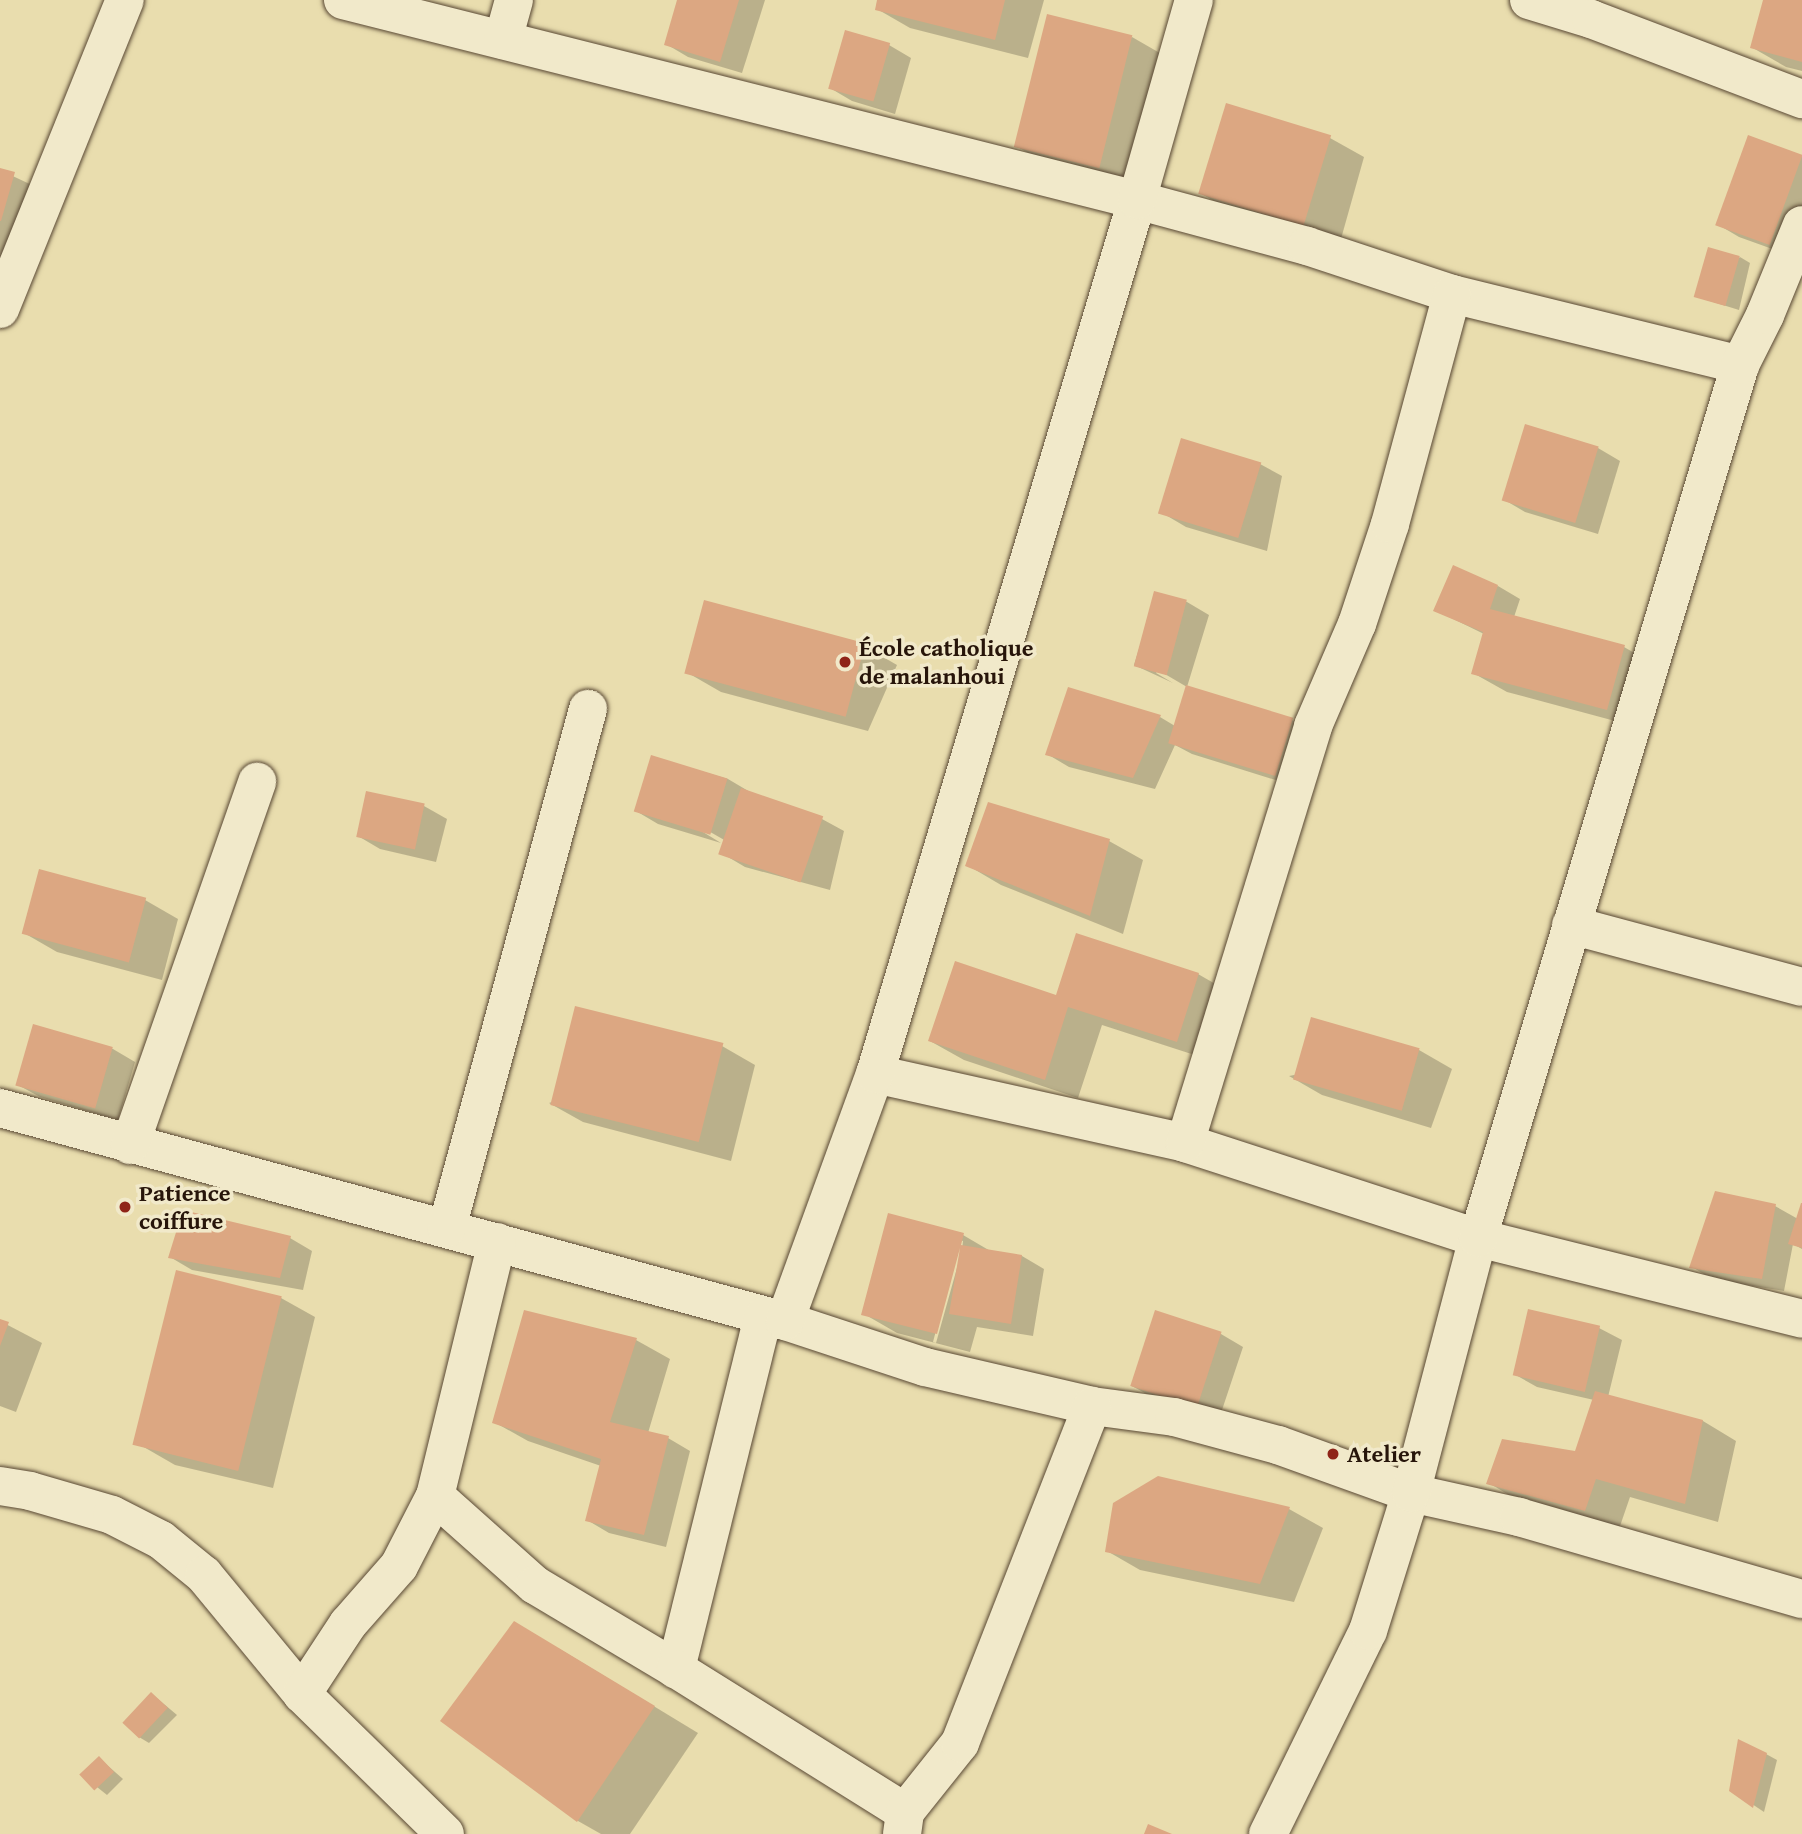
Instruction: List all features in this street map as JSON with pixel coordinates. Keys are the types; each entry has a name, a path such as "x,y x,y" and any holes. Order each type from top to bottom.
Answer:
{"street":[{"path":"0,309 125,0"},
{"path":"343,0 1137,200 1307,246 1452,294 1740,365"},
{"path":"503,40 514,0"},
{"path":"676,1669 774,1320 875,1074 1137,200 1194,0"},
{"path":"1529,0 1591,19 1802,99"},
{"path":"1268,1834 1368,1631 1412,1493 1478,1238 1740,365 1765,315 1802,225"},
{"path":"1185,1143 1312,726 1357,624 1390,524 1452,294"},
{"path":"447,1228 588,709"},
{"path":"130,1144 257,782"},
{"path":"1571,925 1802,987"},
{"path":"875,1074 1185,1143 1478,1238 1802,1319"},
{"path":"0,1108 447,1228 774,1320 925,1367 1092,1406 1174,1417 1278,1445 1412,1493 1532,1520 1802,1599"},
{"path":"302,1694 348,1624 399,1566 435,1496 497,1242"},
{"path":"435,1496 536,1585 676,1669 903,1823 960,1744 1092,1406"},
{"path":"0,1486 30,1491 112,1515 161,1540 204,1575 302,1694 445,1834"}],"building":[{"path":"677,0 739,0 720,62 664,45"},
{"path":"877,0 1005,0 995,40 875,10"},
{"path":"1763,0 1802,0 1802,62 1750,48"},
{"path":"1047,14 1132,35 1099,168 1014,147"},
{"path":"845,30 890,43 873,102 828,89"},
{"path":"1226,103 1331,135 1303,226 1198,194"},
{"path":"1748,135 1802,155 1770,245 1715,225"},
{"path":"0,168 15,172 1,221 0,221"},
{"path":"1708,247 1740,256 1725,306 1694,297"},
{"path":"1525,424 1599,447 1575,523 1502,501"},
{"path":"1181,438 1261,463 1238,538 1158,514"},
{"path":"1453,565 1498,585 1490,609 1625,645 1607,710 1471,674 1483,632 1433,611"},
{"path":"1154,591 1187,600 1167,675 1134,666"},
{"path":"704,600 865,643 846,717 684,673"},
{"path":"1186,685 1293,718 1275,776 1168,743"},
{"path":"1068,687 1161,715 1133,778 1045,755"},
{"path":"651,755 728,778 710,835 634,811"},
{"path":"741,788 823,816 800,883 718,854"},
{"path":"366,791 425,803 415,849 356,837"},
{"path":"988,802 1110,839 1090,916 965,866"},
{"path":"39,869 146,898 129,962 22,934"},
{"path":"1076,933 1199,973 1177,1042 1068,1007 1045,1080 928,1041 955,961 1056,995"},
{"path":"575,1006 723,1043 699,1142 550,1105"},
{"path":"1311,1017 1420,1048 1402,1111 1293,1079"},
{"path":"33,1024 113,1047 95,1108 15,1086"},
{"path":"1715,1191 1776,1204 1762,1279 1689,1268"},
{"path":"1802,1203 1802,1248 1788,1244"},
{"path":"183,1210 291,1236 280,1278 168,1258"},
{"path":"888,1213 964,1233 961,1245 1022,1255 1011,1324 949,1314 960,1248 937,1334 861,1315"},
{"path":"176,1270 282,1296 238,1471 132,1445"},
{"path":"1528,1309 1600,1326 1585,1392 1513,1375"},
{"path":"524,1310 637,1338 610,1422 669,1436 644,1535 585,1521 601,1459 492,1423"},
{"path":"1155,1310 1222,1332 1197,1408 1130,1386"},
{"path":"0,1319 9,1322 0,1346"},
{"path":"1595,1391 1703,1420 1685,1504 1596,1479 1585,1511 1486,1484 1502,1439 1575,1451"},
{"path":"1158,1476 1290,1507 1260,1584 1105,1552 1113,1503"},
{"path":"514,1621 655,1706 577,1822 440,1721"},
{"path":"151,1692 168,1708 139,1738 122,1723"},
{"path":"1738,1739 1767,1753 1753,1808 1729,1791"},
{"path":"99,1756 114,1772 94,1791 79,1774"},
{"path":"1148,1824 1172,1834 1144,1834"}],"place":[{"name":"École catholique de malanhoui","path":"845,662"},
{"name":"Patience coiffure","path":"125,1207"},
{"name":"Atelier","path":"1333,1454"}]}
